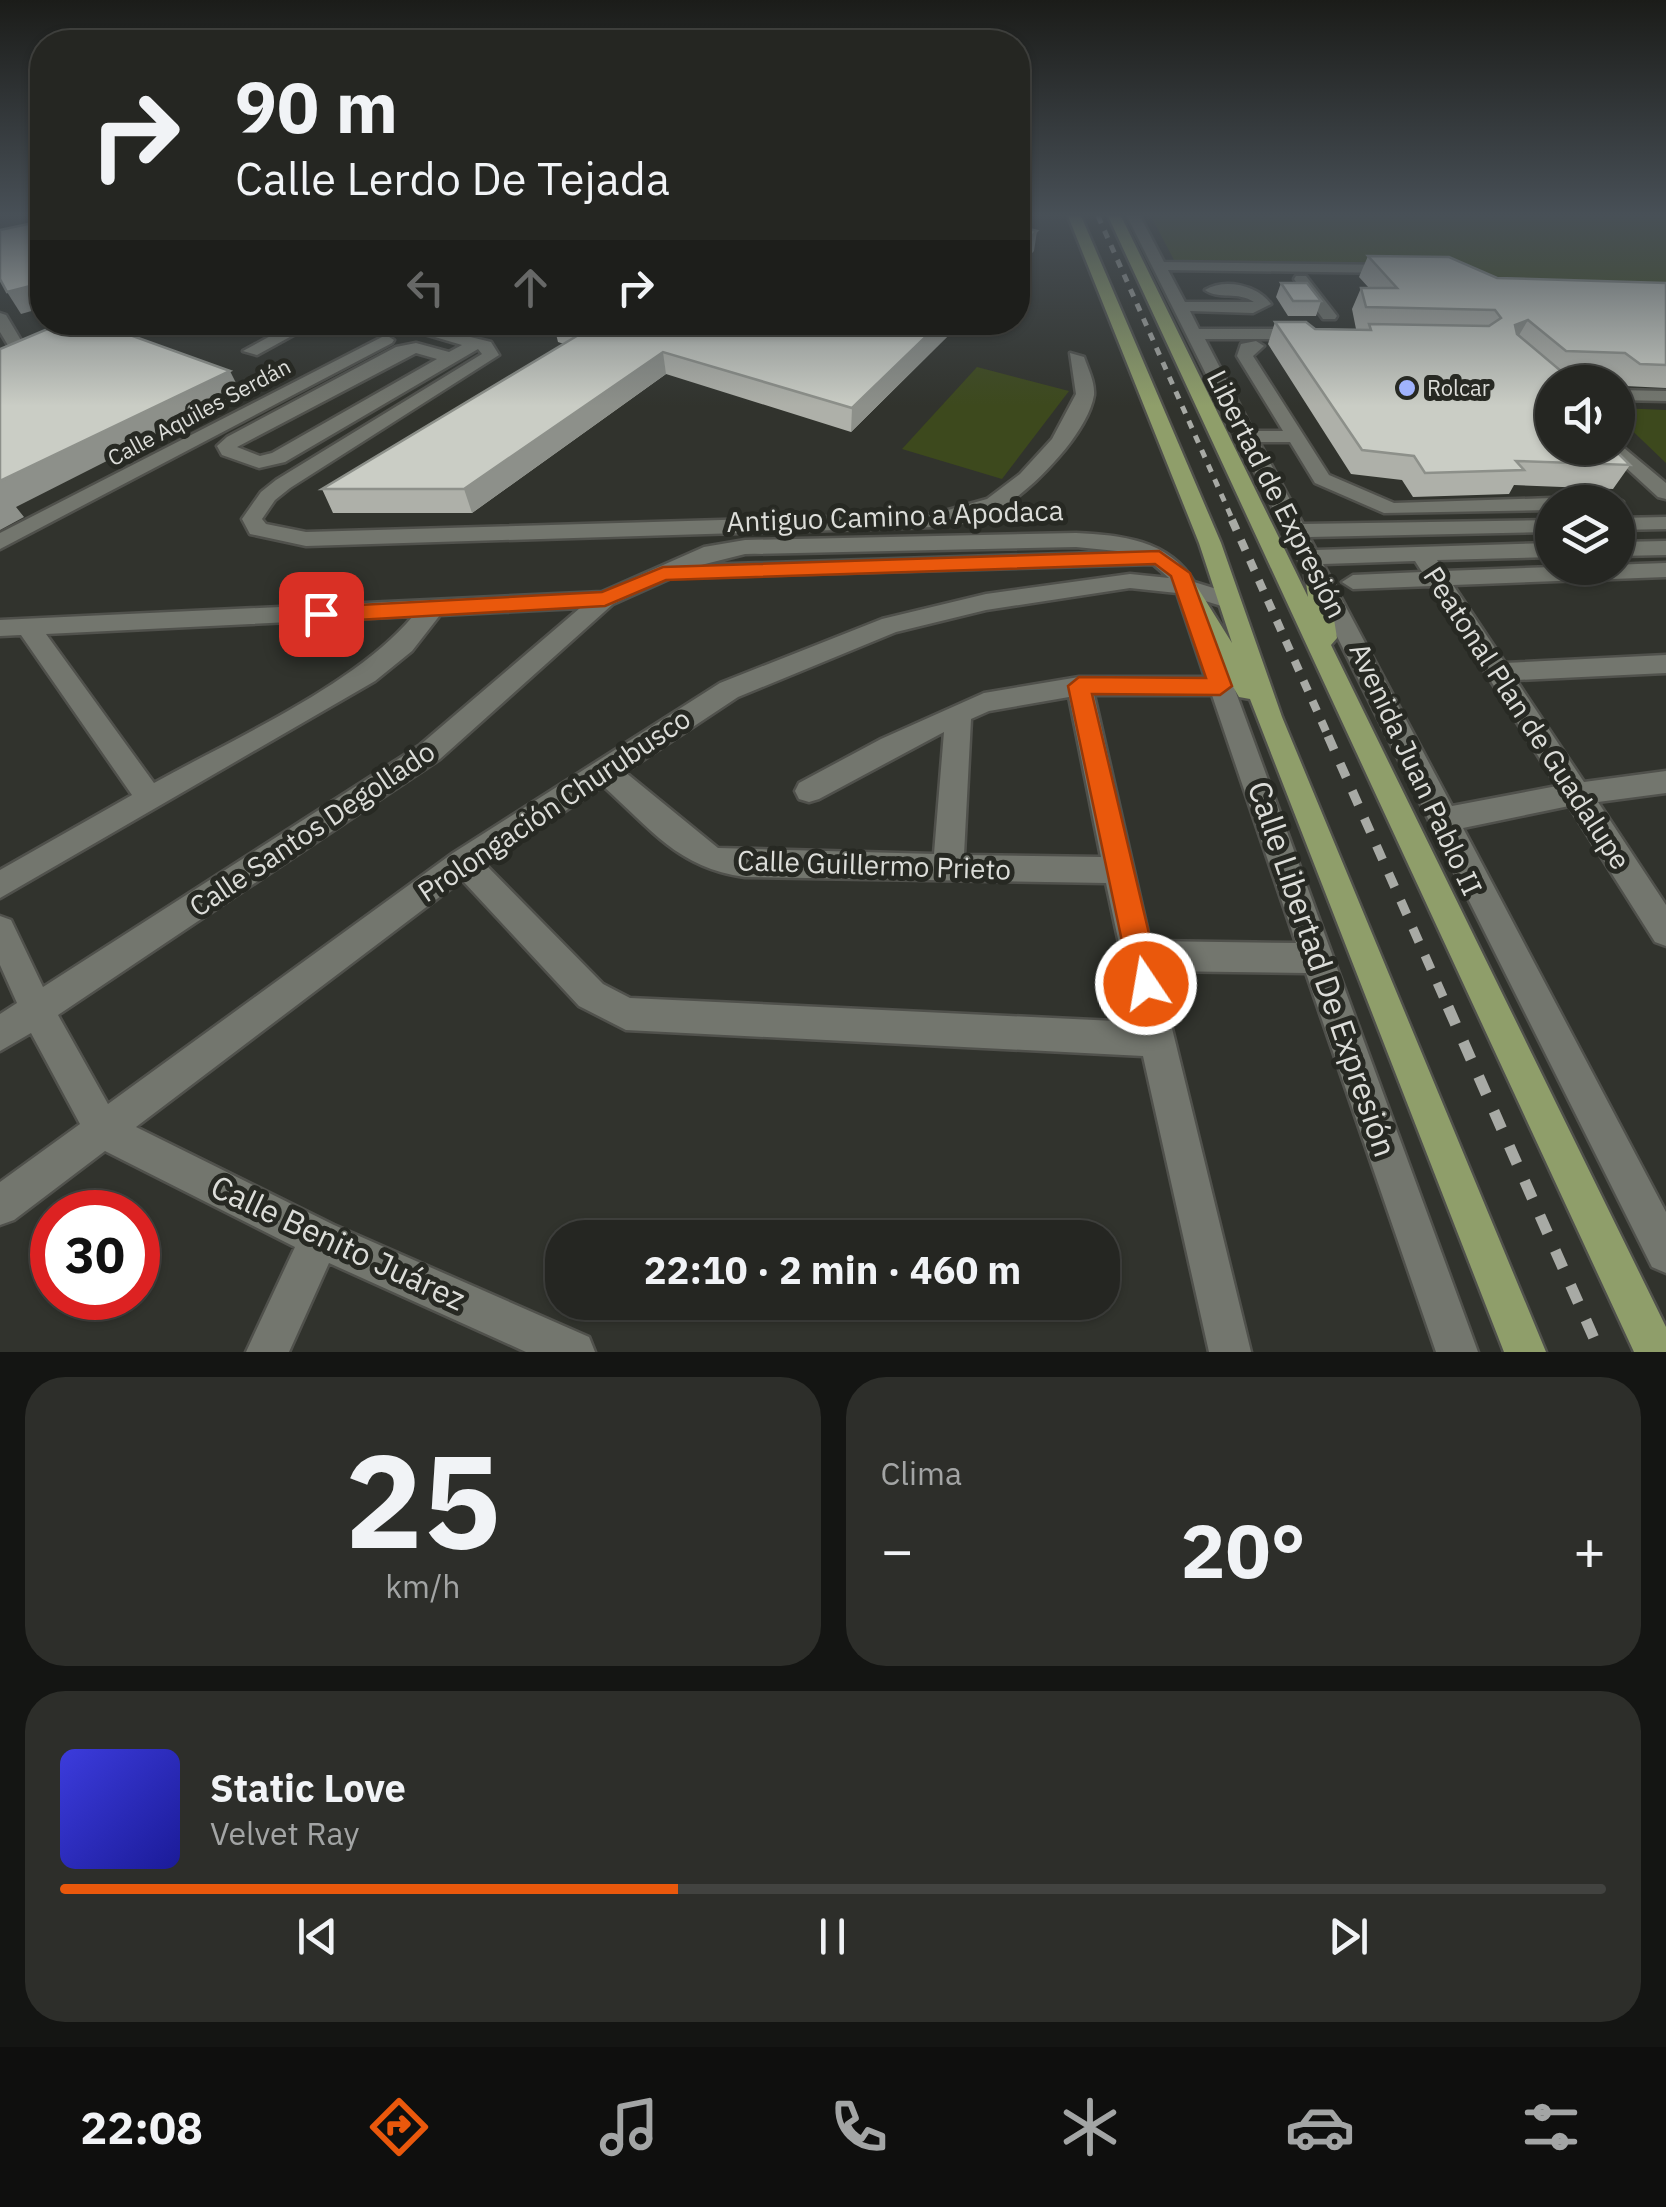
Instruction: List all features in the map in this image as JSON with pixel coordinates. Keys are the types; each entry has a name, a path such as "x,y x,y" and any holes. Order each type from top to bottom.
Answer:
{"main road":[{"path":"1100,279 1210,542 1270,717 1525,1352"},
{"name":"Avenida Juan Pablo II","path":"1151,279 1209,416 1656,1352"},
{"path":"1162,279 1179,305"},
{"path":"1197,334 1191,341 1210,399 1209,416"},
{"path":"1313,566 1327,658"},
{"path":"1186,587 1251,695 1270,717"}],"street":[{"name":"Libertad de Expresión","path":"1166,279 1666,1254"},
{"path":"1305,279 1328,316"},
{"path":"1179,305 1254,308 1263,304 1258,296 1246,292 1213,290"},
{"path":"1179,305 1258,319 1276,334"},
{"path":"0,318 20,352"},
{"path":"1197,334 1323,336"},
{"path":"251,351 283,335"},
{"name":"Calle Aquiles Serdán","path":"0,542 396,335"},
{"path":"439,335 461,346"},
{"path":"0,360 38,345"},
{"path":"461,346 278,458 259,462 229,451 228,446 402,351 416,348 431,352 461,346 490,349 488,359 283,484 256,510 252,519 258,530 306,539 755,527 952,517 1000,502 1026,481 1073,421 1086,394 1076,358"},
{"path":"1256,346 1246,348 1245,356 1322,479 1391,510 1535,505"},
{"path":"1635,396 1666,396"},
{"path":"1249,437 1296,436"},
{"path":"1635,465 1665,493"},
{"path":"1635,524 1666,523"},
{"path":"1296,531 1535,526"},
{"path":"1635,549 1666,548"},
{"path":"1313,566 1421,553 1535,550"},
{"name":"Peatonal Plan de Guadalupe","path":"1421,553 1666,932"},
{"path":"0,628 605,599 663,573 1159,558 1180,573 1186,587"},
{"path":"1353,582 1666,570"},
{"name":"Prolongación Churubusco","path":"0,1206 464,862 730,690 890,625 986,602 1130,581 1186,587 1228,600"},
{"name":"Calle Libertad De Expresión","path":"1186,587 1457,1352"},
{"name":"Calle Santos Degollado","path":"0,1034 430,752 605,599"},
{"path":"0,885 366,675 403,645 431,610"},
{"path":"28,627 149,798"},
{"path":"1499,672 1666,664"},
{"path":"1079,686 1118,870 1141,956 1155,1040 1230,1352"},
{"path":"809,792 984,702 1079,686 1220,686"},
{"path":"948,869 958,714"},
{"name":"Calle Guillermo Prieto","path":"603,769 698,852 714,860 745,864 1118,870"},
{"path":"1442,820 1574,794 1666,782"},
{"path":"464,862 591,995 626,1014 672,1020 1155,1040"},
{"path":"0,930 37,1010 103,1130"},
{"path":"1141,956 1317,958"},
{"name":"Calle Benito Juárez","path":"103,1130 320,1238 574,1352"},
{"path":"267,1352 320,1238"}],"green space":[{"path":"1473,279 1666,279 1666,290 1478,284"},
{"path":"977,367 1069,391 1002,479 902,449"},
{"path":"1635,409 1666,410 1666,463 1635,433"}],"building":[{"path":"0,279 30,279 30,286 7,292"},
{"path":"1389,279 1666,283 1666,365 1640,364 1625,353 1566,351 1528,320 1515,325 1517,334 1554,365 1535,365 1535,462 1516,461 1524,470 1425,473 1414,456 1362,450 1275,322 1306,322 1315,329 1371,330 1369,324 1489,326 1501,318 1495,310 1366,307 1361,288 1397,288"},
{"path":"1281,283 1307,283 1321,301 1293,301"},
{"path":"33,335 130,335 230,371 0,481 0,349"},
{"path":"578,335 928,335 852,408 663,352 464,489 322,489"}],"railway":[{"path":"1126,279 1234,523"},
{"path":"1232,520 1329,738"},
{"path":"1328,736 1449,1010"},
{"path":"1448,1007 1600,1352"}],"place":[{"name":"Rolcar","path":"1407,388"}],"route":[{"path":"321,614 605,599 663,573 1159,558 1180,573 1220,686 1079,686 1146,984"}]}
